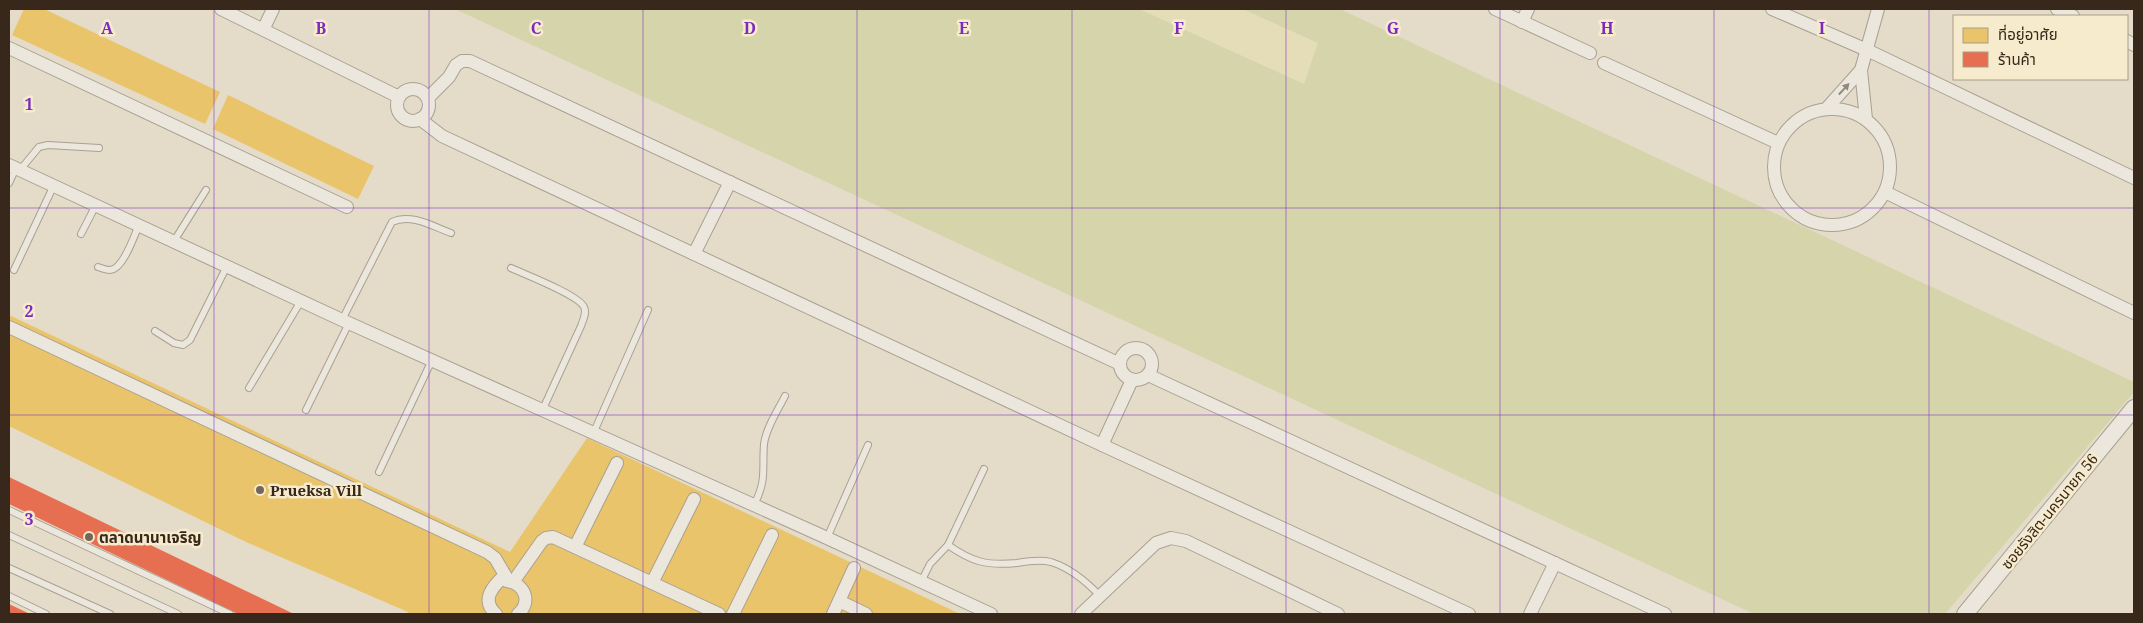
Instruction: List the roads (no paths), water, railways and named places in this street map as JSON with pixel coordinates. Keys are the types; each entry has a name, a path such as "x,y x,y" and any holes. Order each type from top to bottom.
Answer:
{"street":[{"path":"221,9 264,28 399,98"},
{"path":"264,28 273,9"},
{"path":"1495,9 1590,53"},
{"path":"1522,22 1528,9"},
{"path":"1772,9 1867,50 2134,178"},
{"path":"1866,119 1861,70 1878,9"},
{"path":"2057,9 2071,15"},
{"path":"9,48 347,207"},
{"path":"428,98 449,77 456,65 462,61 470,61 1120,364"},
{"path":"1604,63 1778,143"},
{"path":"1827,108 1861,70"},
{"path":"415,89 423,92 428,98 429,108 420,120 414,121 402,116 398,110 399,98 407,90 415,89"},
{"path":"1827,108 1847,110 1866,119 1878,130 1888,152 1890,176 1885,192 1876,206 1863,216 1848,223 1832,225 1815,223 1808,220 1787,205 1778,192 1773,176 1773,159 1778,143 1789,126 1806,113 1827,108"},
{"path":"420,120 442,136 1102,445 1470,614"},
{"path":"15,168 346,322 827,538 991,614"},
{"path":"694,254 730,182"},
{"path":"1885,192 2134,313"},
{"path":"9,327 486,552 495,558 509,578 523,590 525,595 524,608 518,614"},
{"path":"1137,348 1148,353 1152,363 1148,376 1143,379 1132,380 1122,372 1120,364 1121,358 1127,351 1137,348"},
{"path":"1148,376 1664,614"},
{"path":"1102,445 1132,380"},
{"name":"ซอยรังสิต-นครนายก 56","path":"1965,614 2134,408"},
{"path":"575,547 617,463"},
{"path":"652,583 694,499"},
{"path":"733,614 772,535"},
{"path":"496,614 490,606 489,594 491,589 509,578 542,541 552,537 719,614"},
{"path":"1081,614 1102,597 1156,543 1171,538 1186,541 1323,611 1338,614"},
{"path":"1530,614 1555,563"},
{"path":"833,614 854,568"},
{"path":"839,601 866,614"}],"lane":[{"path":"9,183 15,168 39,147 48,145 99,148"},
{"path":"14,270 54,185"},
{"path":"174,241 206,190"},
{"path":"81,234 96,205"},
{"path":"306,410 392,222 400,218 413,219 451,233"},
{"path":"98,267 110,270 118,268 128,251 139,225"},
{"path":"155,332 174,343 183,345 190,340 227,266"},
{"path":"511,268 567,294 584,306 585,312 581,326 542,410"},
{"path":"249,388 301,301"},
{"path":"594,434 648,310"},
{"path":"379,472 432,360"},
{"path":"754,505 762,490 764,481 764,442 784,396"},
{"path":"827,538 868,445"},
{"path":"921,582 930,564 948,545 984,469"},
{"path":"9,510 230,614"},
{"path":"9,534 178,614"},
{"path":"948,545 964,556 978,562 991,564 1034,560 1051,562 1088,583 1102,597"},
{"path":"9,568 110,614"},
{"path":"9,596 46,614"},
{"path":"158,614 163,607"}],"place":[{"name":"Prueksa Vill","path":"260,490"},
{"name":"ตลาดนานาเจริญ","path":"89,537"}]}
